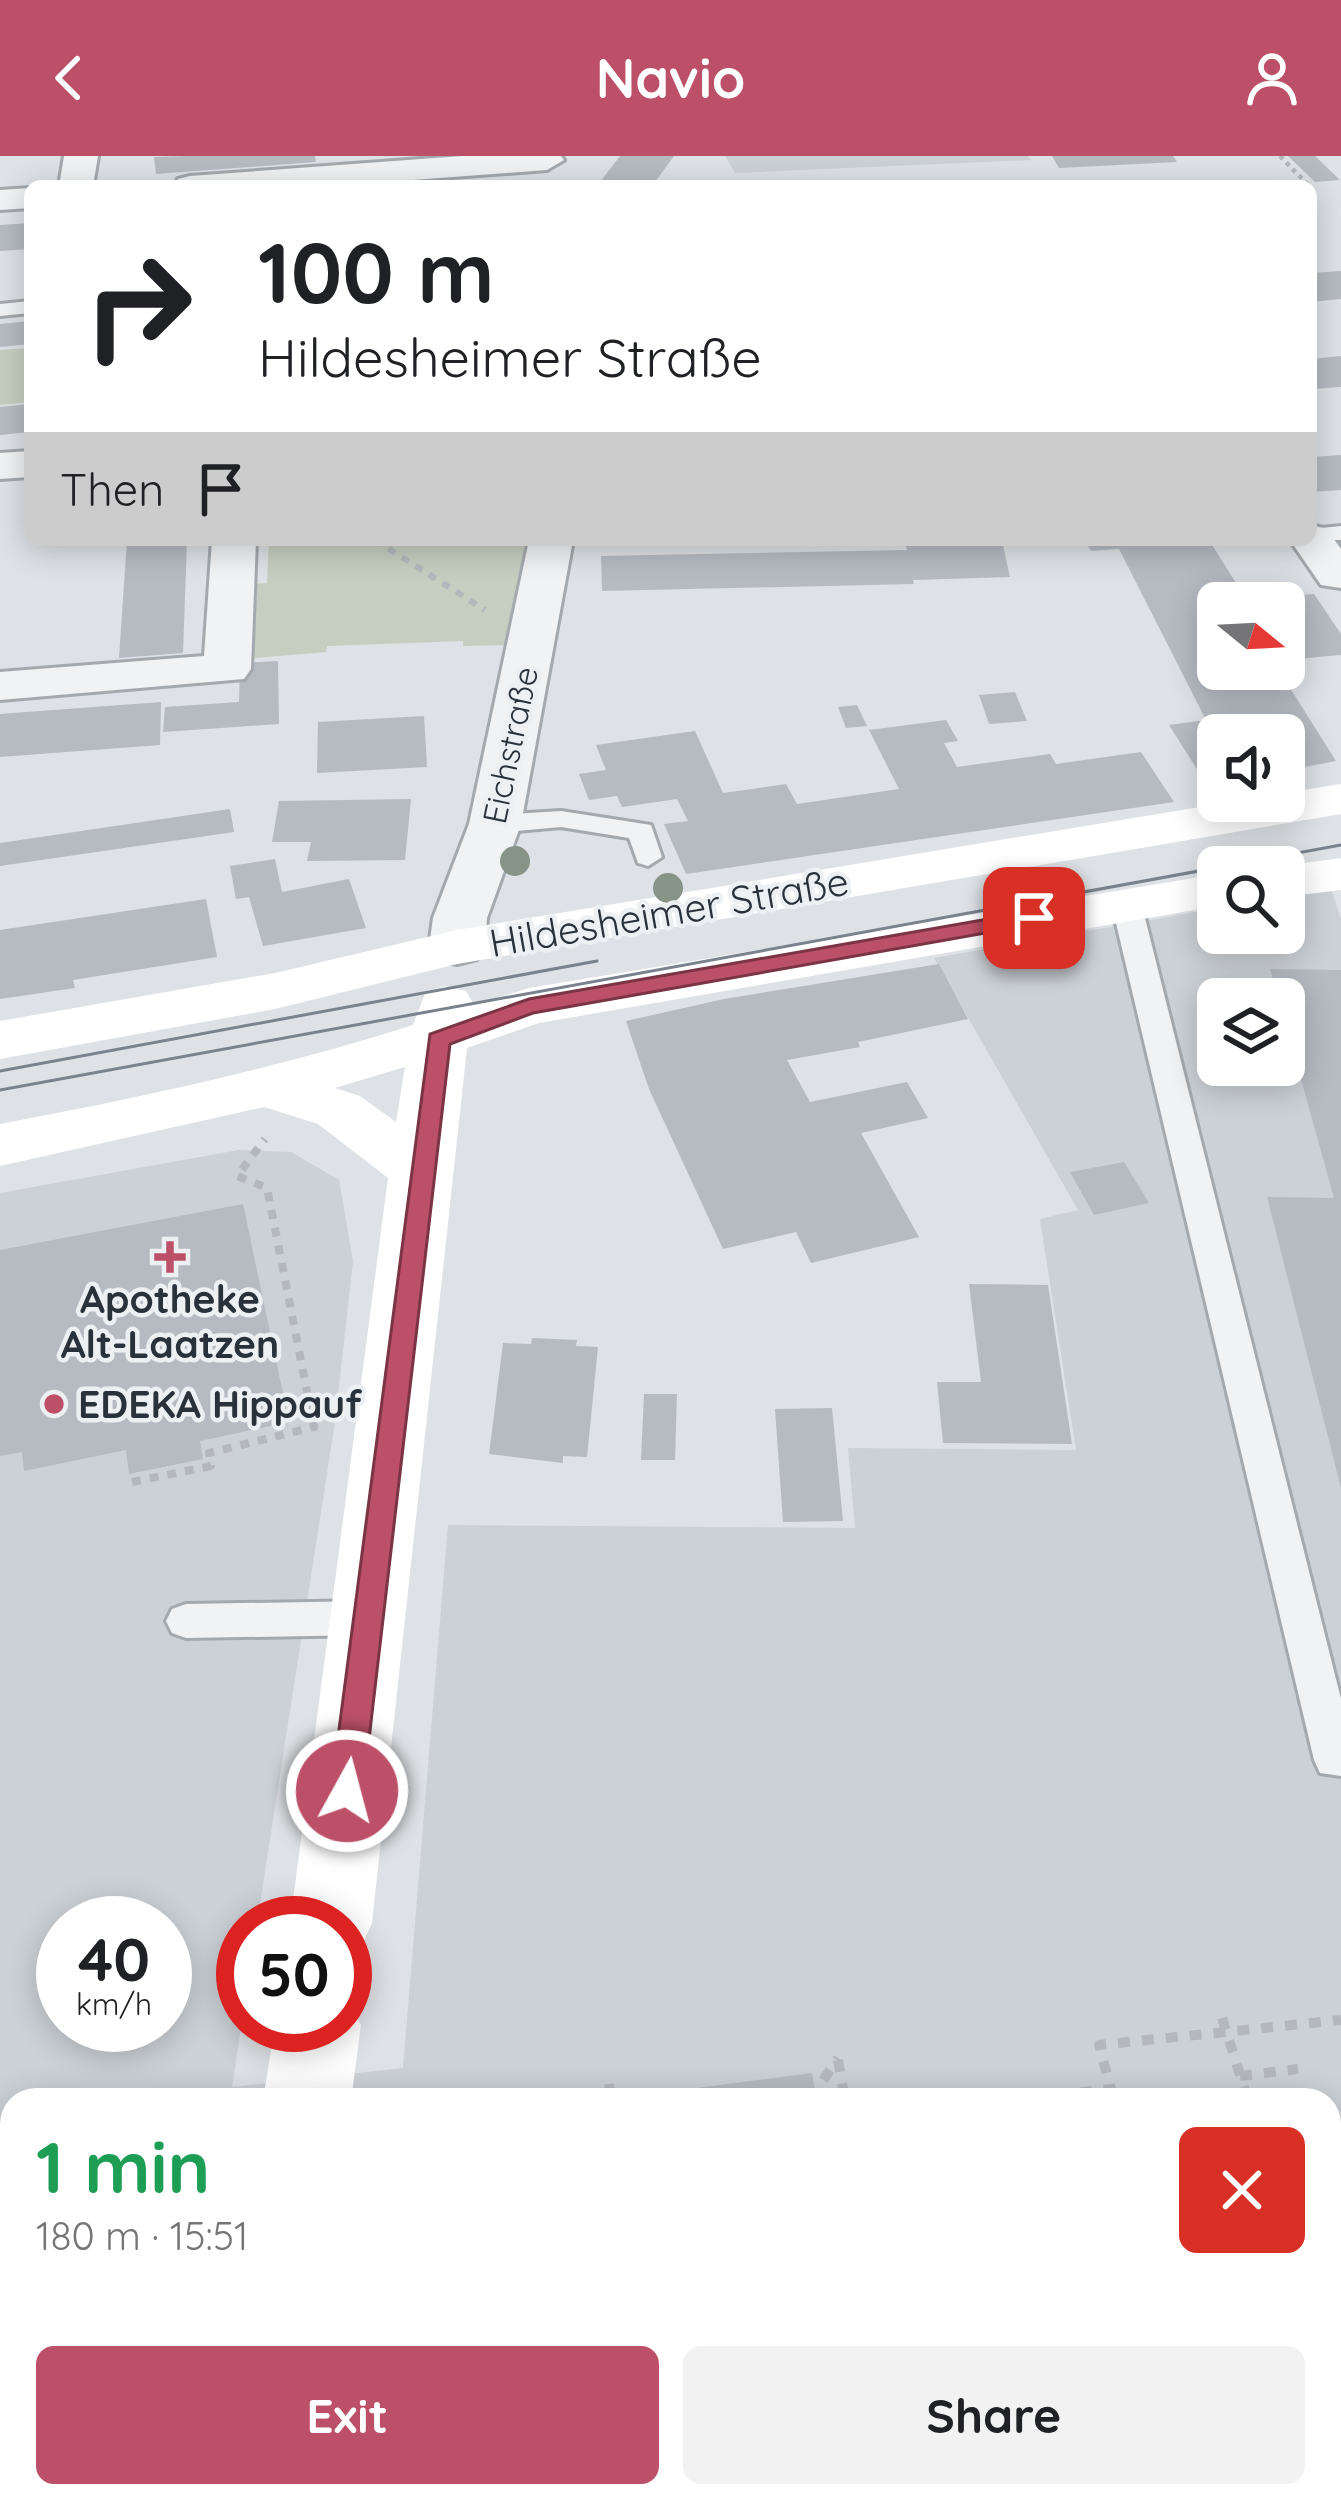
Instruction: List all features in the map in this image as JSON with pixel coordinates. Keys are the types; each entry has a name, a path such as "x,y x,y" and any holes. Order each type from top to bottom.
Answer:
{"main road":[{"name":"Hildesheimer Straße","path":"0,1040 275,991 458,947 1341,799"},
{"path":"1305,878 1341,874"},
{"name":"Hildesheimer Straße","path":"0,1145 210,1105 438,1040 529,1006 1197,893"},
{"path":"334,1896 438,1040 458,947"},
{"path":"267,1088 339,1111 421,1171"},
{"path":"310,2088 314,2052"}],"street":[{"path":"303,180 548,167"},
{"path":"0,686 227,669 234,546"},
{"name":"Eichstraße","path":"458,947 460,918 494,824 550,546"}],"lane":[{"path":"494,824 561,819 641,831 648,857"},
{"path":"1126,902 1336,1760"},
{"path":"186,1621 368,1618"}],"path":[{"path":"1280,156 1304,180"},
{"path":"384,546 479,608 534,626"},
{"path":"131,1482 212,1466 209,1453 314,1427 267,1188 237,1176 270,1132 220,1141 210,1105"},
{"path":"1222,2018 1244,2088"},
{"path":"1110,2088 1099,2045 1341,2020"},
{"path":"818,2088 838,2058 843,2088"},
{"path":"1240,2076 1298,2069"},
{"path":"609,2084 610,2088"}],"shaded area":[{"path":"725,156 1028,156 1031,160 735,173"},
{"path":"1331,889 1341,919 1341,2088 0,2088 0,1193 239,1150 291,1152 339,1180 353,1261 335,1422 261,1896 216,1896 216,2052 237,2052 232,2087 403,2068 448,1525 855,1528 848,1448 1076,1450 1040,1219 1078,1210 934,958 1197,912 1197,954 1305,954 1305,893"}],"green space":[{"path":"24,348 24,403 0,405 0,350"},
{"path":"269,546 539,546 516,645 463,646 463,641 327,646 326,652 229,660 235,585 267,583"}],"building":[{"path":"315,156 316,162 156,174 154,157"},
{"path":"620,156 674,156 656,180 602,180"},
{"path":"1052,156 1173,156 1177,162 1059,168"},
{"path":"1288,156 1315,156 1340,180 1313,180"},
{"path":"24,223 24,249 0,251 0,225"},
{"path":"1341,271 1341,299 1317,301 1317,273"},
{"path":"24,322 24,345 0,347 0,324"},
{"path":"1341,356 1341,387 1317,389 1317,358"},
{"path":"24,405 24,433 0,435 0,407"},
{"path":"1341,455 1341,490 1317,492 1317,457"},
{"path":"127,546 187,546 183,653 119,658"},
{"path":"906,546 1003,546 1010,577 913,580 914,584 602,591 601,556 907,550"},
{"path":"1088,546 1213,546 1235,582 1197,582 1197,690 1291,690 1336,761 1305,767 1305,714 1203,714 1119,549 1091,551"},
{"path":"1314,594 1341,634 1341,655 1305,658 1305,595"},
{"path":"278,661 279,724 163,732 165,707 239,702 240,663"},
{"path":"1015,692 1027,721 989,724 979,695"},
{"path":"161,702 160,745 0,757 0,714"},
{"path":"857,705 867,726 846,728 838,707"},
{"path":"424,716 427,767 317,773 318,722"},
{"path":"946,720 958,741 944,743 957,767 1050,754 1056,764 1141,752 1174,802 686,874 664,824 688,821 677,799 622,807 617,796 589,800 579,774 606,770 596,745 695,731 723,793 786,784 797,804 899,789 869,730"},
{"path":"1197,721 1197,769 1169,725"},
{"path":"411,799 405,860 307,861 311,842 272,842 279,801"},
{"path":"230,809 234,832 0,866 0,843"},
{"path":"275,859 282,892 349,879 366,928 263,946 249,897 236,899 230,866"},
{"path":"206,899 217,957 73,980 75,988 0,999 0,930"},
{"path":"939,964 968,1019 787,1060 810,1102 907,1082 928,1118 861,1133 919,1237 811,1263 796,1232 723,1249 649,1089 626,1021 724,999"},
{"path":"1270,969 1341,970 1341,1488 1267,1197 1334,1198 1303,1086 1305,978 1273,978"},
{"path":"1124,1162 1149,1203 1094,1215 1070,1172"},
{"path":"243,1204 289,1422 200,1441 203,1459 129,1474 126,1450 24,1471 22,1452 0,1456 0,1250"},
{"path":"969,1284 1048,1285 1072,1444 943,1443 937,1382 981,1382"},
{"path":"532,1338 577,1340 576,1346 598,1347 587,1457 563,1456 563,1463 489,1454 503,1343 531,1344"},
{"path":"644,1394 677,1394 675,1460 641,1460"},
{"path":"832,1408 843,1521 783,1522 775,1409"},
{"path":"812,2073 815,2088 696,2088"}],"tram line":[{"path":"0,1090 1341,845"},
{"path":"0,1071 597,961"}],"place":[{"name":"Apotheke Alt-Laatzen","path":"170,1257"},
{"name":"EDEKA Hippauf","path":"54,1404"}],"route":[{"path":"347,1791 438,1040 529,1006 1034,918"}]}
